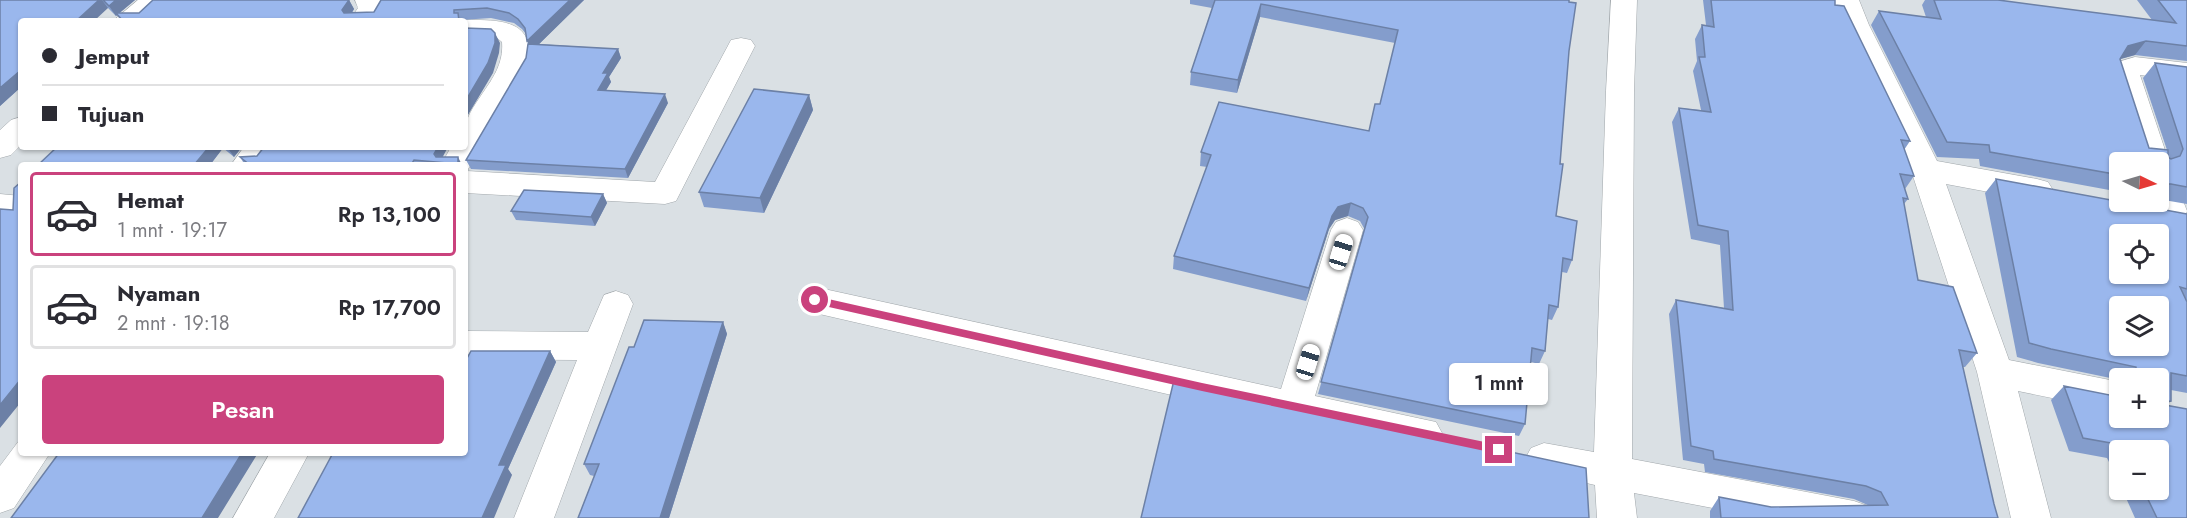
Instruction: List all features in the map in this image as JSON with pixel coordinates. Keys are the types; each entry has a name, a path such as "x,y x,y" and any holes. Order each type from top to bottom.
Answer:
{"street":[{"path":"131,18 155,0"},
{"path":"365,18 371,8 368,0"},
{"path":"1617,518 1613,474 1620,91 1624,0"},
{"path":"1846,0 1855,25 1926,170 1995,372 2031,518"},
{"path":"468,28 488,29 513,35 518,43 514,66 468,145"},
{"path":"468,182 665,193 741,46"},
{"path":"2151,152 2125,73 2128,68 2135,66 2187,72"},
{"path":"0,148 18,130"},
{"path":"248,162 258,150"},
{"path":"1926,170 2067,195"},
{"path":"2169,196 2179,216"},
{"path":"0,205 18,207"},
{"path":"2158,212 2179,216"},
{"path":"1294,406 1347,230"},
{"path":"815,300 1454,440"},
{"path":"534,518 616,304"},
{"path":"468,345 600,346"},
{"path":"1995,372 2109,395"},
{"path":"1510,452 1613,474 1854,518"},
{"path":"0,496 29,456"},
{"path":"253,518 288,456"}],"building":[{"path":"0,0 99,0 79,18 18,18 18,73 0,88"},
{"path":"103,0 116,0 109,6"},
{"path":"153,0 349,0 342,10 344,13 374,12 381,0 570,0 527,41 525,28 518,19 509,13 487,8 454,10 454,13 458,13 459,18 120,18 116,13 139,13"},
{"path":"1215,0 1569,0 1569,2 1576,3 1569,51 1560,164 1563,164 1556,216 1577,221 1572,260 1563,258 1558,307 1549,305 1545,351 1532,348 1525,424 1321,382 1368,217 1363,208 1351,203 1338,207 1332,216 1309,288 1174,256 1211,155 1201,152 1219,102 1369,131 1375,104 1380,104 1398,30 1261,4 1238,80 1191,72"},
{"path":"1711,0 1835,0 1835,5 1844,6 1910,141 1901,140 1914,176 1900,174 1908,199 1903,198 1918,280 1953,287 1977,353 1959,350 1998,518 1721,518 1719,497 1771,507 1888,505 1881,492 1866,486 1714,459 1713,451 1691,446 1676,300 1733,310 1728,231 1698,225 1679,108 1711,112 1699,57 1705,57 1702,25 1714,27"},
{"path":"1934,0 1998,0 2176,23 2158,0 2187,0 2187,46 2146,41 2128,46 2120,59 2149,148 2168,150 2168,152 2109,152 2109,173 1990,152 1989,145 1947,142 1879,11 1941,19"},
{"path":"468,28 491,29 495,33 495,43 488,63 468,97"},
{"path":"528,44 618,49 603,73 608,73 598,90 665,94 625,169 466,160 526,58"},
{"path":"2155,63 2187,67 2187,187 2169,184 2169,158 2180,156 2183,149"},
{"path":"754,89 809,95 760,198 699,192"},
{"path":"54,150 206,150 196,162 41,162"},
{"path":"262,150 436,150 434,154 436,157 458,157 458,162 414,160 413,162 246,162 240,157 257,156"},
{"path":"1996,179 2109,200 2109,212 2169,211 2187,214 2187,289 2180,287 2187,302 2187,376 2171,373 2171,401 2169,401 2169,368 2136,368 2029,343"},
{"path":"18,185 18,383 0,405 0,209 13,210 14,188"},
{"path":"524,190 603,194 591,217 511,211"},
{"path":"644,320 723,322 660,518 578,518 599,464 584,464 629,347 634,347"},
{"path":"471,351 550,351 499,465 506,465 482,518 298,518 331,456 468,456 468,356"},
{"path":"1174,380 1586,468 1589,518 1141,518"},
{"path":"2064,386 2109,395 2109,428 2169,428 2169,406 2187,409 2187,518 2157,518 2148,500 2169,500 2169,440 2109,440 2109,443 2083,438"},
{"path":"57,456 240,456 202,518 11,518"}],"route":[{"path":"815,300 1202,387 1499,450"}]}
